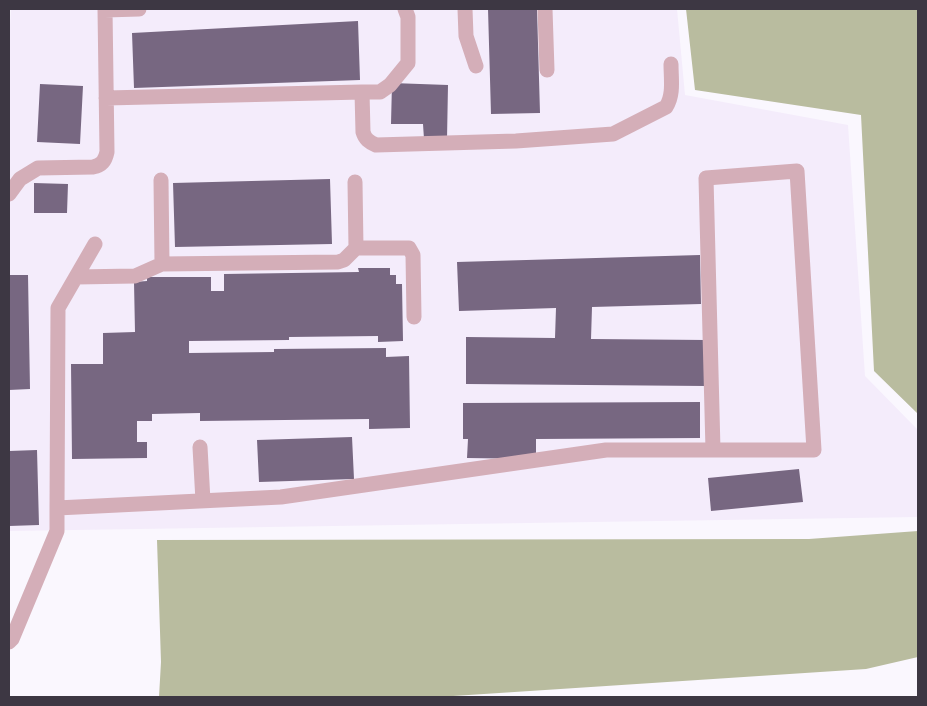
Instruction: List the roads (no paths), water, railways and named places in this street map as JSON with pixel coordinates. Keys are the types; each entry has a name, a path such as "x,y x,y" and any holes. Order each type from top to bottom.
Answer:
{"lane":[{"path":"9,194 20,179 38,168 93,167 99,166 105,160 107,152 105,9 139,9"},
{"path":"106,98 380,92 390,84 408,63 408,16 405,9"},
{"path":"466,9 466,36 476,66"},
{"path":"545,9 547,70"},
{"path":"362,92 363,132 365,138 376,145 516,142 613,134 666,108 672,94 671,64"},
{"path":"57,508 281,497 606,450 713,450 814,450 797,171 706,178 713,450"},
{"path":"162,180 162,264"},
{"path":"355,182 356,248"},
{"path":"9,642 12,640 57,531 58,308 96,244"},
{"path":"76,277 135,276 162,264 331,262 344,260 356,248 404,248 412,251 414,317"},
{"path":"200,447 203,500"}]}
